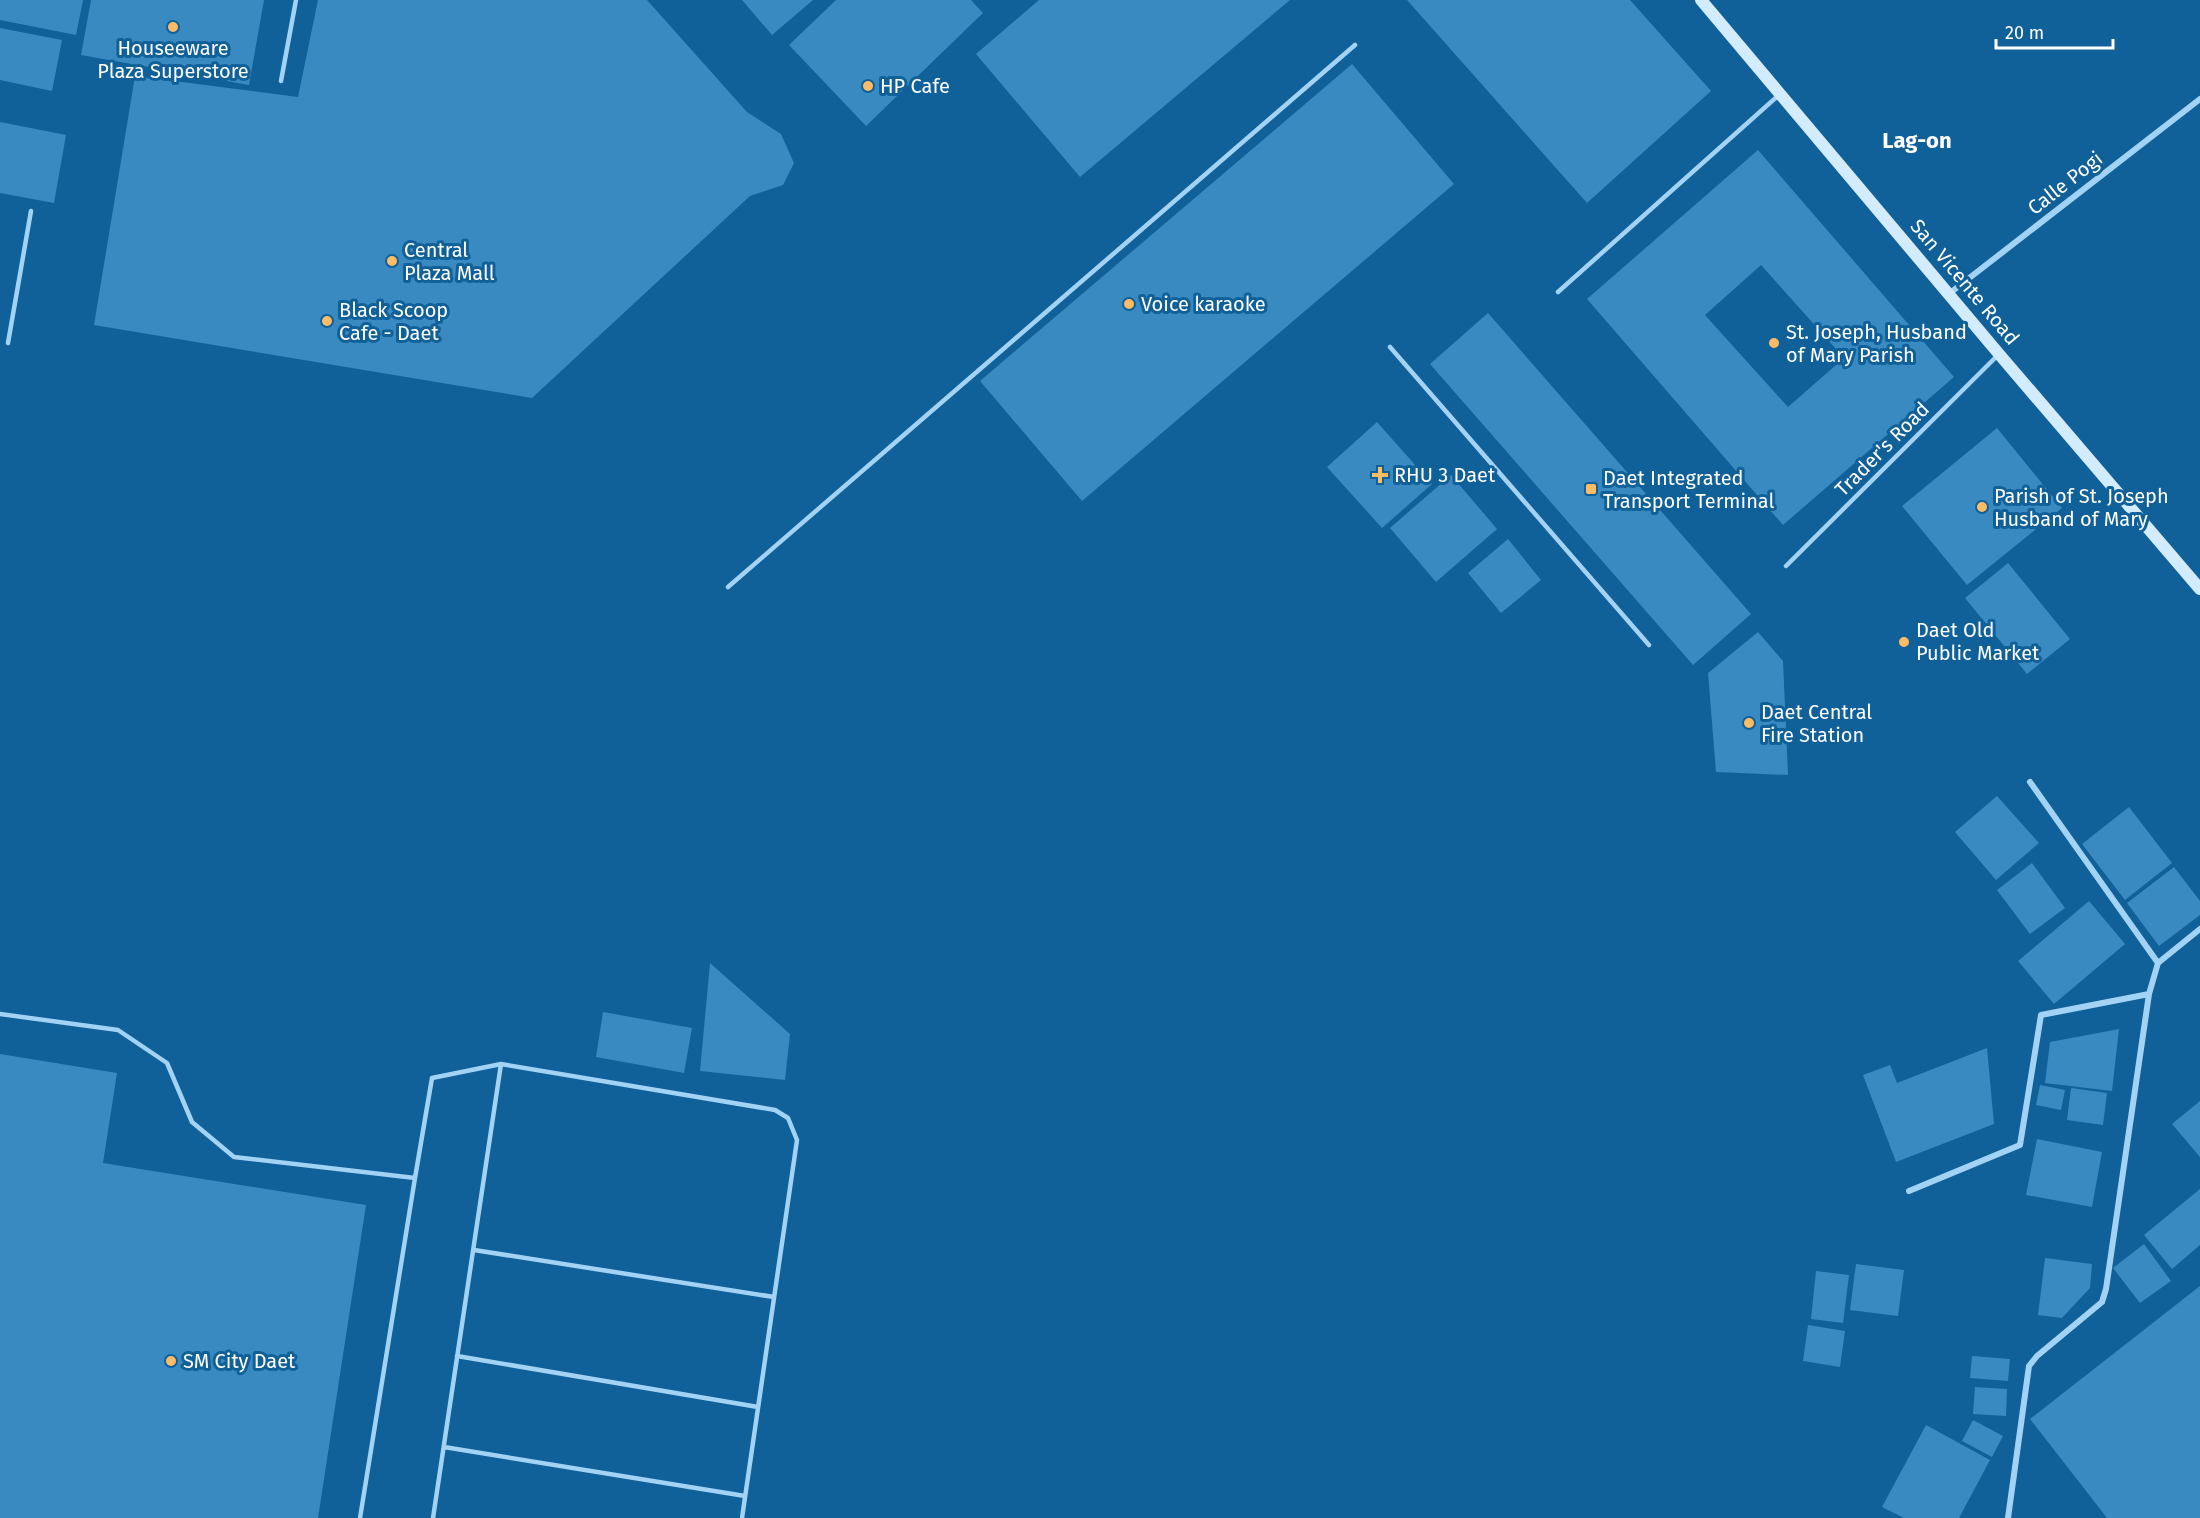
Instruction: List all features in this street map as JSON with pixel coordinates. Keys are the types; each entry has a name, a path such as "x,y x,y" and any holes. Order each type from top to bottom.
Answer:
{"main road":[{"name":"San Vicente Road","path":"1702,0 2200,589"}],"street":[{"name":"Calle Pogi","path":"1950,294 2200,99"},
{"path":"2030,782 2158,963"},
{"path":"2008,1518 2029,1366 2037,1356 2102,1302 2106,1289 2149,994 2158,963 2200,929"},
{"path":"1909,1191 2020,1145 2041,1015 2149,994"}],"lane":[{"path":"280,81 296,0"},
{"path":"728,587 1355,45"},
{"path":"1558,292 1780,94"},
{"path":"8,342 31,211"},
{"path":"1390,347 1649,645"},
{"name":"Trader's Road","path":"1786,566 1999,354"},
{"path":"0,1014 118,1030 167,1063 192,1122 234,1157 416,1178"},
{"path":"433,1518 501,1064"},
{"path":"360,1518 432,1078 501,1064 775,1110 788,1118 797,1140 742,1518"},
{"path":"474,1250 774,1297"},
{"path":"457,1356 759,1407"},
{"path":"444,1447 746,1496"}],"building":[{"path":"0,0 83,0 76,35 0,20"},
{"name":"Houseeware Plaza Superstore","path":"91,0 264,0 249,85 81,55"},
{"name":"Central Plaza Mall","path":"318,0 647,0 747,112 781,134 794,163 783,185 750,196 532,398 94,325 135,76 298,97"},
{"path":"742,0 813,0 772,35"},
{"name":"HP Cafe","path":"836,0 971,0 983,13 866,126 789,45"},
{"path":"1039,0 1290,0 1080,177 976,54"},
{"path":"1407,0 1630,0 1711,91 1587,203"},
{"path":"0,28 62,40 52,91 0,80"},
{"path":"1352,64 1454,184 1082,501 980,381"},
{"path":"0,122 66,135 54,203 0,193"},
{"path":"1758,150 1954,377 1783,525 1587,299","holes":["1761,265 1844,358 1788,407 1705,315"]},
{"name":"Daet Integrated Transport Terminal","path":"1488,313 1751,614 1693,665 1430,364"},
{"name":"RHU 3 Daet","path":"1377,422 1432,484 1382,528 1327,467"},
{"name":"Parish of St. Joseph Husband of Mary","path":"1997,428 2062,508 1967,585 1902,506"},
{"path":"1451,475 1497,529 1436,582 1390,528"},
{"path":"1508,539 1541,580 1501,613 1468,573"},
{"path":"2008,563 2070,639 2027,674 1965,598"},
{"name":"Daet Central Fire Station","path":"1758,632 1783,661 1788,775 1716,772 1708,673"},
{"path":"1997,796 2039,843 1996,880 1955,832"},
{"path":"2129,807 2172,863 2125,900 2082,844"},
{"path":"2032,863 2065,908 2030,934 1997,890"},
{"path":"2174,867 2200,901 2200,915 2159,946 2127,903"},
{"path":"2089,901 2125,944 2054,1004 2018,961"},
{"path":"710,963 790,1034 785,1080 700,1071"},
{"path":"603,1012 692,1028 684,1073 596,1057"},
{"path":"2119,1029 2112,1091 2045,1083 2050,1042"},
{"path":"1987,1048 1994,1124 1896,1162 1863,1075 1890,1065 1897,1083"},
{"name":"SM City Daet","path":"0,1054 117,1073 103,1163 366,1205 318,1518 0,1518"},
{"path":"2040,1085 2065,1090 2061,1110 2036,1105"},
{"path":"2071,1088 2107,1093 2103,1125 2067,1120"},
{"path":"2200,1101 2200,1157 2172,1124"},
{"path":"2037,1139 2102,1152 2092,1207 2026,1195"},
{"path":"2200,1189 2200,1245 2172,1269 2144,1235"},
{"path":"2144,1244 2171,1281 2140,1303 2113,1268"},
{"path":"2045,1258 2092,1264 2090,1288 2062,1318 2038,1315"},
{"path":"1856,1264 1904,1270 1898,1316 1850,1310"},
{"path":"1816,1271 1849,1275 1843,1323 1811,1319"},
{"path":"2200,1286 2200,1518 2107,1518 2030,1419"},
{"path":"1808,1325 1845,1331 1840,1367 1803,1361"},
{"path":"1972,1356 2010,1359 2008,1381 1970,1378"},
{"path":"1975,1387 2007,1389 2006,1416 1973,1414"},
{"path":"1973,1420 2003,1436 1992,1457 1962,1441"},
{"path":"1926,1425 1990,1460 1959,1518 1904,1518 1882,1507"}],"place":[{"name":"Houseeware Plaza Superstore","path":"173,27"},
{"name":"HP Cafe","path":"868,86"},
{"name":"Central Plaza Mall","path":"392,261"},
{"name":"Voice karaoke","path":"1129,304"},
{"name":"Black Scoop Cafe - Daet","path":"327,321"},
{"name":"St. Joseph, Husband of Mary Parish","path":"1774,343"},
{"name":"RHU 3 Daet","path":"1380,475"},
{"name":"Daet Integrated Transport Terminal","path":"1591,489"},
{"name":"Parish of St. Joseph Husband of Mary","path":"1982,507"},
{"name":"Daet Old Public Market","path":"1904,642"},
{"name":"Daet Central Fire Station","path":"1749,723"},
{"name":"SM City Daet","path":"171,1361"}],"district":[{"name":"Lag-on","path":"1917,140"}]}
